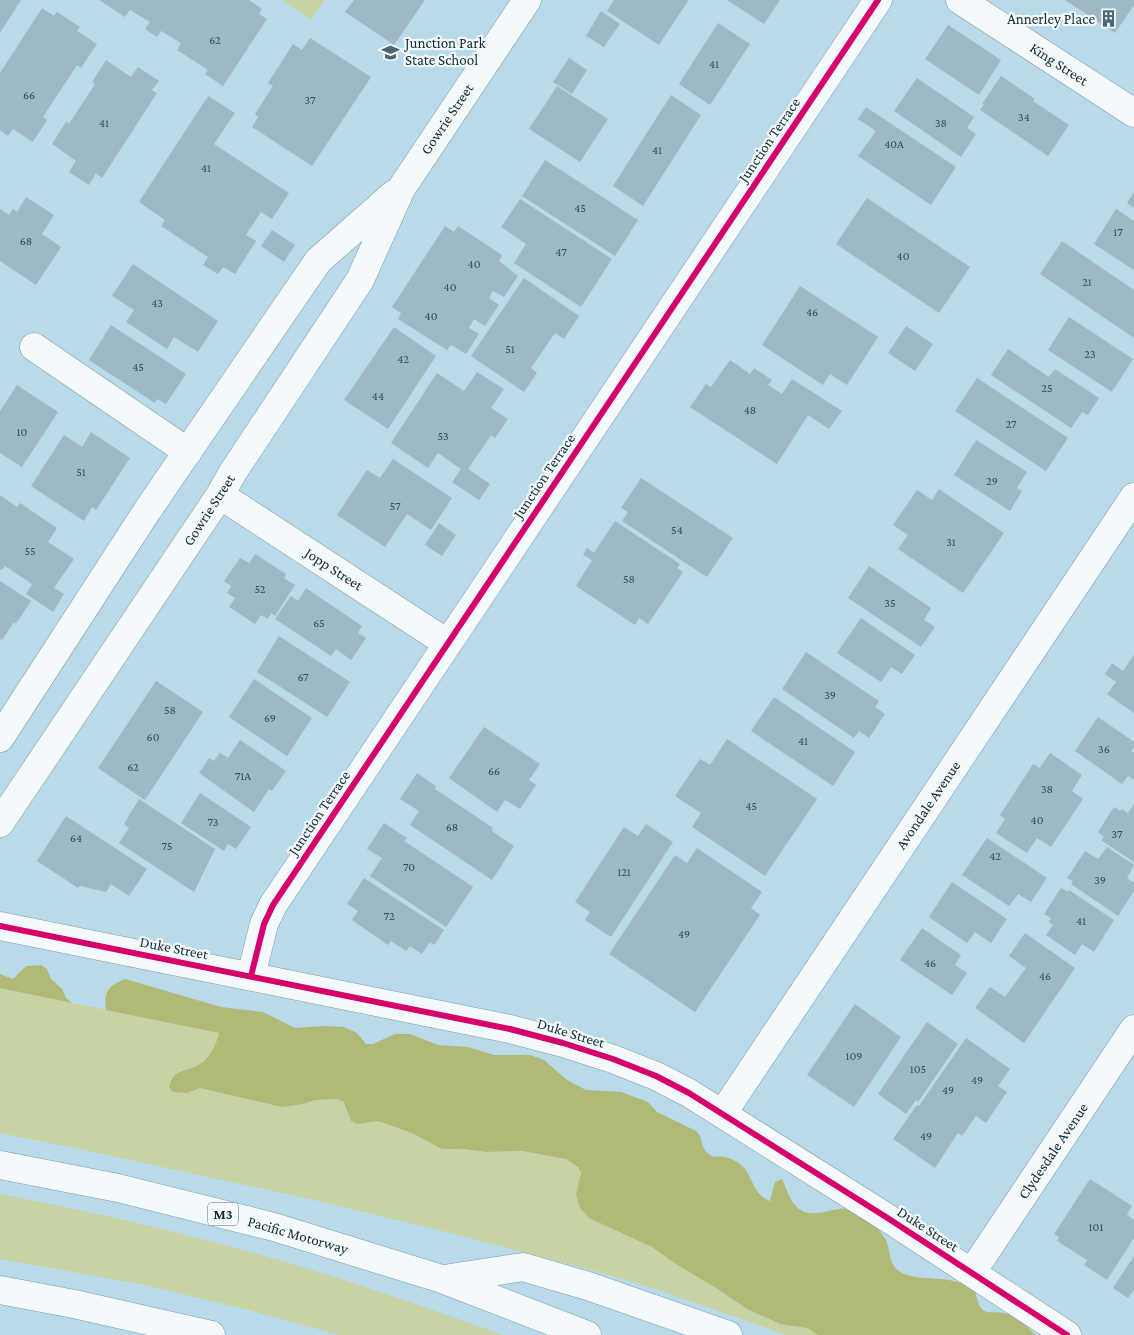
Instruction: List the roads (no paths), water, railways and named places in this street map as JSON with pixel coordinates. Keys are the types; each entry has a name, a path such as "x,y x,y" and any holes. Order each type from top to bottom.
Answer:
{"main road":[{"name":"Gowrie Street","path":"0,823 220,495 360,280 401,188 527,0"},
{"name":"Junction Terrace","path":"251,976 264,924 272,905 878,0"},
{"name":"King Street","path":"960,0 1134,113"},
{"name":"Gowrie Street","path":"0,738 147,511 318,261 401,188"},
{"path":"34,347 188,452"},
{"name":"Jopp Street","path":"220,495 447,643"},
{"name":"Avondale Avenue","path":"723,1113 1134,497"},
{"name":"Duke Street","path":"0,926 510,1029 613,1059 656,1076 723,1113 1068,1335"},
{"name":"Clydesdale Avenue","path":"972,1272 1134,1029"},
{"name":"Pacific Motorway","path":"0,1165 118,1188 274,1227 442,1279 587,1335"},
{"path":"442,1279 523,1267 588,1286 728,1335"},
{"path":"0,1290 74,1304 211,1335"}],"place":[{"name":"Annerley Place","path":"1109,19"},
{"name":"Junction Park State School","path":"391,52"}]}
